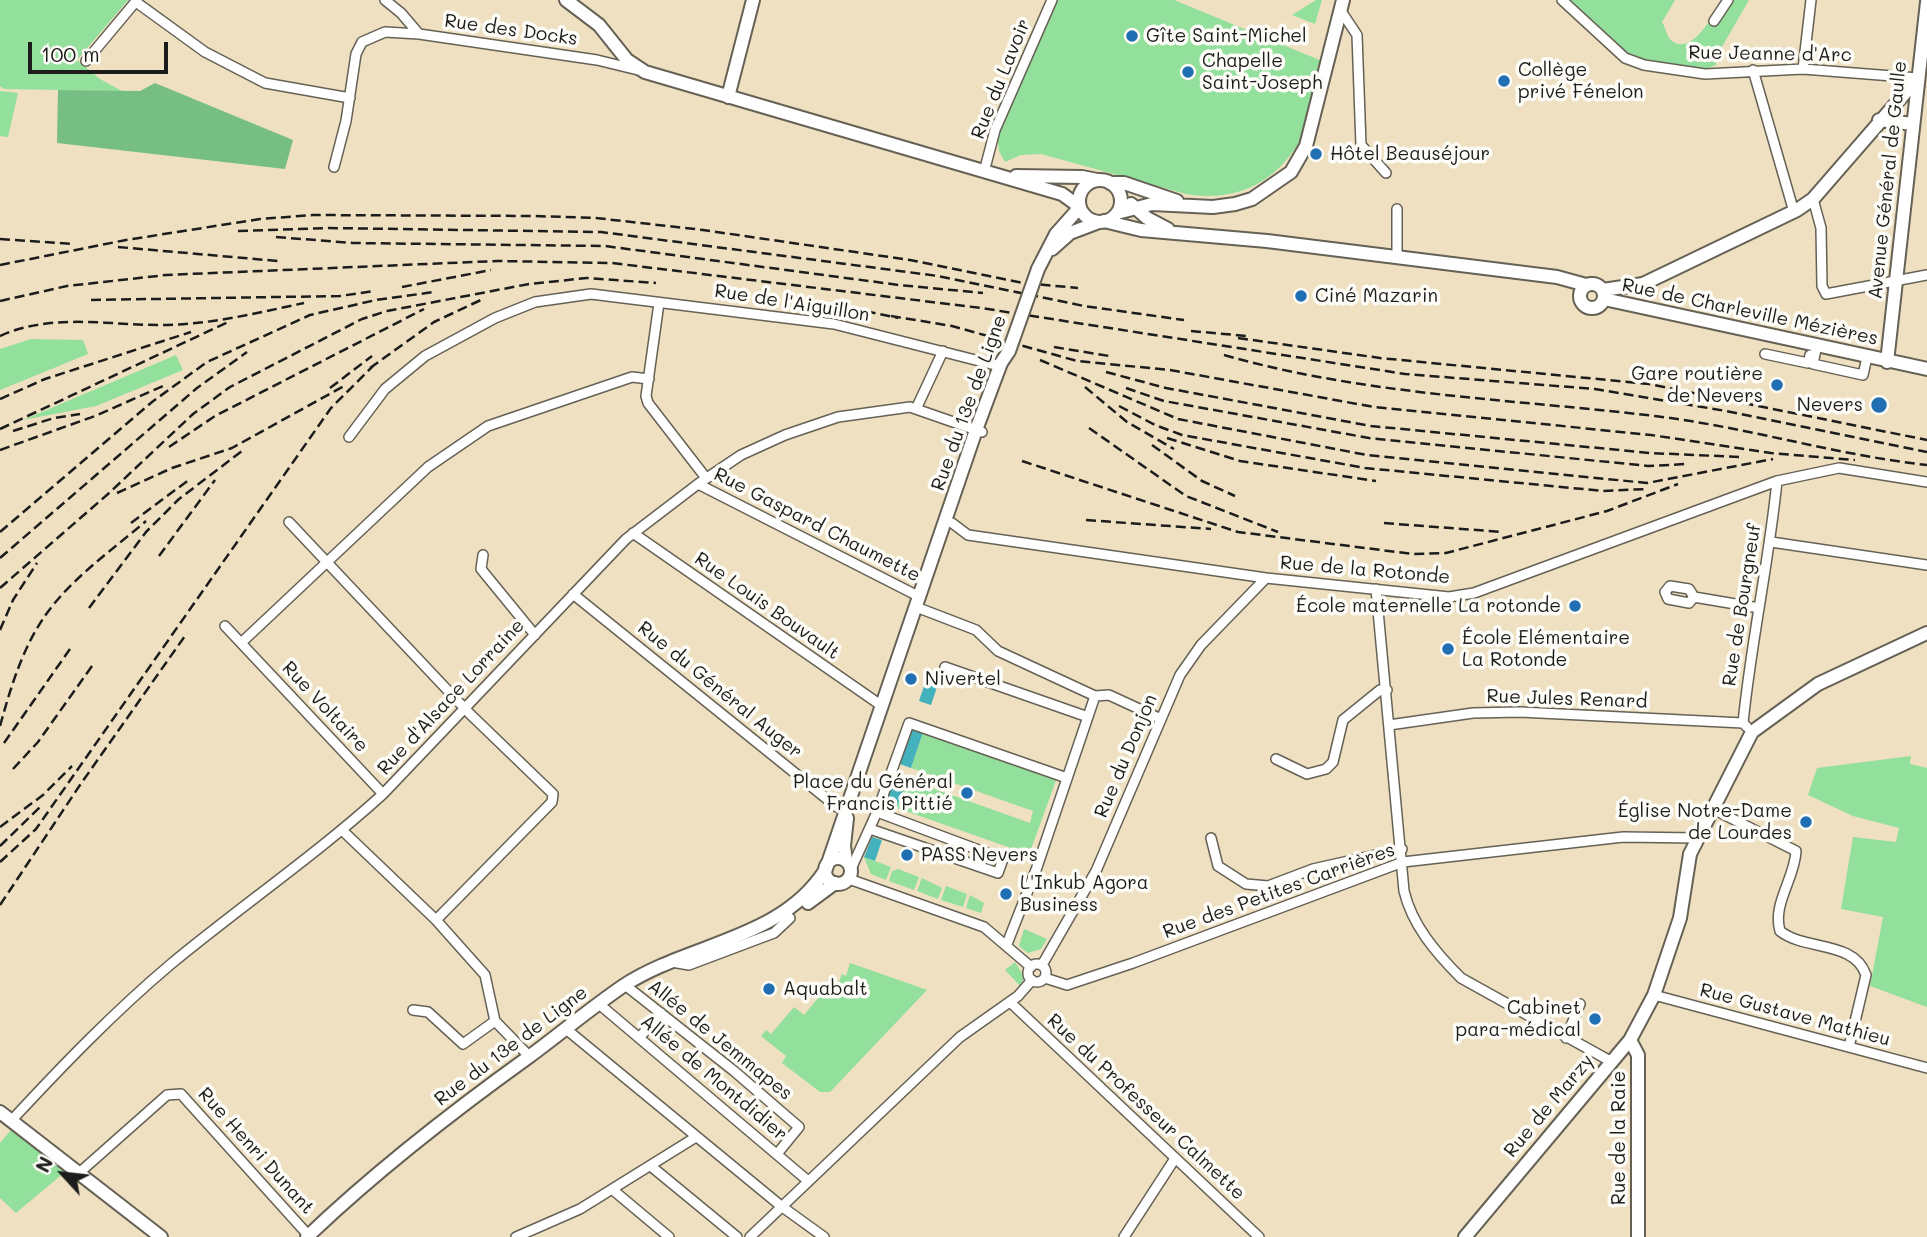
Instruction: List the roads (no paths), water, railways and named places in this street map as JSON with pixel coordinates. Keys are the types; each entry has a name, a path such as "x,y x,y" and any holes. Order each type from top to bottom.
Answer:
{"main road":[{"path":"566,0 599,25 627,61 645,72 989,174 1053,189 1080,207 1087,217 1101,222 1141,230 1172,230 1397,256 1580,285 1598,285 1604,295"},
{"path":"728,97 753,0"},
{"name":"Avenue Général de Gaulle","path":"1887,362 1927,2"},
{"path":"1101,222 1117,213 1152,204 1213,207 1252,199 1291,172 1306,146 1342,5"},
{"path":"1580,285 1581,302 1589,308 1599,306 1604,295 1643,284 1794,212 1813,199 1918,78"},
{"path":"1879,120 1913,124"},
{"path":"989,174 1082,177 1124,183 1188,205"},
{"path":"1104,182 1136,209 1172,230"},
{"path":"1080,207 1083,190 1104,182"},
{"path":"1117,213 1120,194"},
{"name":"Rue du 13e de Ligne","path":"931,564 952,523 961,483 972,452 974,430 1001,363 1009,351 1038,269 1067,218 1080,207"},
{"name":"Rue du 13e de Ligne","path":"1044,256 1070,233 1101,222"},
{"name":"Rue de Charleville Mézières","path":"1604,295 1887,362 1927,369"},
{"path":"974,430 1009,351"},
{"name":"Rue du 13e de Ligne","path":"308,1236 461,1107 625,985 667,961 762,925 809,893 833,853 836,833 848,809 881,706 972,452"},
{"path":"1748,727 1818,684 1927,633"},
{"name":"Rue de Marzy","path":"1465,1237 1630,1041 1654,995 1680,918 1690,854 1713,809 1748,727"},
{"name":"Rue du 13e de Ligne","path":"848,809 844,846 849,870"},
{"path":"834,859 849,870 835,883 828,878 826,867 834,859"},
{"name":"Rue du 13e de Ligne","path":"762,925 775,925 790,918 835,883"},
{"name":"Rue de la Raie","path":"1630,1041 1638,1055 1638,1237"},
{"path":"0,1112 161,1237"}],"street":[{"name":"Rue des Docks","path":"385,0 401,13 419,34 597,60 645,72"},
{"name":"Rue du Lavoir","path":"989,174 995,130 1052,0"},
{"name":"Rue Jeanne d'Arc","path":"1562,0 1625,58 1640,64 1705,74 1803,69 1918,78"},
{"path":"1714,21 1728,0"},
{"path":"1803,69 1811,0"},
{"path":"86,61 136,1 205,52 265,83 349,97"},
{"path":"1342,5 1357,35 1361,145 1386,173"},
{"path":"334,167 356,54 362,42 385,32 419,34"},
{"path":"1752,70 1794,212"},
{"path":"1813,199 1821,228 1824,292 1829,295 1927,275"},
{"path":"1397,209 1397,256"},
{"name":"Rue de l'Aiguillon","path":"349,437 385,389 425,356 495,318 535,302 591,294 834,324 995,365 1001,363"},
{"path":"659,303 648,402 706,478"},
{"path":"1765,354 1808,363 1815,344"},
{"path":"1815,344 1813,365 1863,375 1867,357"},
{"path":"916,409 943,351"},
{"path":"242,643 428,467 488,426 632,377 649,379"},
{"name":"Rue d'Alsace Lorraine","path":"11,1121 125,1004 216,928 343,831 383,794 633,533 706,478 741,455 838,417 916,409 974,430"},
{"name":"Rue de la Rotonde","path":"952,523 968,535 1266,578 1438,597 1474,593 1777,481 1839,468 1927,482"},
{"name":"Rue de Bourgneuf","path":"1748,727 1749,662 1771,541 1777,481"},
{"name":"Rue Gaspard Chaumette","path":"698,484 918,602 976,630 998,651 1095,696 1110,695 1161,719"},
{"path":"289,522 466,709 553,794 552,802 436,920"},
{"name":"Rue Louis Bouvault","path":"633,533 881,706"},
{"path":"1771,541 1927,565"},
{"path":"483,555 481,569 535,635"},
{"name":"Rue du Donjon","path":"1042,965 1096,871 1186,664 1266,578"},
{"path":"1376,589 1409,912 1442,959 1461,978 1612,1062"},
{"name":"Rue du Général Auger","path":"573,594 837,807 848,809"},
{"path":"1694,597 1759,608"},
{"name":"Rue Voltaire","path":"225,626 383,794"},
{"path":"945,667 1087,717"},
{"path":"1276,759 1307,774 1326,769 1335,754 1343,720 1371,696 1387,690"},
{"path":"1007,944 1019,919 1095,696"},
{"name":"Rue Jules Renard","path":"1390,725 1473,713 1520,712 1748,727"},
{"path":"1031,967 984,927 863,883 849,870 877,812 909,723 1067,778"},
{"path":"1713,809 1796,851 1796,862 1779,910 1780,931 1795,940 1843,953 1862,966 1866,975 1849,1047"},
{"path":"870,829 998,873 1003,859 877,812"},
{"path":"343,831 436,920 485,975 495,1021 529,1056"},
{"name":"Rue des Petites Carrières","path":"1045,978 1067,985 1133,964 1403,862 1623,837 1698,838"},
{"path":"1211,838 1219,866 1246,884 1268,886 1313,869 1402,849"},
{"path":"667,961 689,965 774,933 790,918"},
{"path":"1042,965 1045,978 1041,981 1032,980 1028,974 1031,967 1042,965"},
{"path":"750,1237 960,1037 1010,1002 1032,980"},
{"name":"Allée de Jemmapes","path":"625,985 799,1127 777,1154"},
{"name":"Rue Gustave Mathieu","path":"1654,995 1927,1068"},
{"name":"Rue du Professeur Calmette","path":"1010,1002 1174,1160 1259,1237"},
{"name":"Allée de Montdidier","path":"599,1004 808,1179"},
{"path":"1566,1038 1580,1004"},
{"path":"413,1010 428,1012 463,1044 495,1021"},
{"path":"639,1038 661,1013"},
{"path":"566,1029 696,1138 824,1237"},
{"name":"Rue Henri Dunant","path":"79,1173 167,1095 181,1094 308,1236"},
{"path":"516,1237 580,1209 696,1138"},
{"path":"1124,1237 1174,1160"},
{"path":"652,1167 737,1237"},
{"path":"613,1190 668,1237"}],"water":[{"path":"926,680 938,684 931,705 919,701"},
{"path":"911,724 924,729 911,768 897,763"},
{"path":"894,774 907,779 893,818 880,813"},
{"path":"872,837 882,840 875,861 864,857"}],"railway":[{"path":"0,265 126,240 260,219 313,215 534,216 596,218 703,230 910,260 1023,283 1078,288"},
{"path":"238,231 329,228 601,232 938,276 1084,306 1184,320"},
{"path":"276,237 353,243 605,246 899,285 983,293"},
{"path":"0,239 73,244"},
{"path":"118,247 278,261"},
{"path":"0,301 67,286 166,275 497,261 612,263 981,308 1405,374 1595,389 1726,411 1927,452"},
{"path":"402,287 491,270"},
{"path":"0,588 108,494 193,414 230,387 362,319 387,311 529,284 587,278 656,283"},
{"path":"91,300 340,296 374,291"},
{"path":"0,532 152,402 207,362 310,315 376,300 434,292"},
{"path":"370,368 434,322 483,299"},
{"path":"0,336 19,329 59,322 160,325 197,323 304,303"},
{"path":"851,308 898,318"},
{"path":"169,447 215,416 424,309"},
{"path":"891,316 952,326 1077,361 1170,370 1374,407 1651,435 1771,453 1855,460"},
{"path":"0,429 228,322"},
{"path":"1191,331 1247,336"},
{"path":"0,399 45,379 191,332"},
{"path":"1238,338 1380,358 1649,384 1927,440"},
{"path":"1054,347 1109,356"},
{"path":"0,558 197,388 247,352"},
{"path":"1224,355 1330,379 1438,394 1655,416 1859,455 1927,465"},
{"path":"330,388 372,356"},
{"path":"1040,360 1178,419 1367,455 1647,483 1773,459"},
{"path":"0,862 36,829 331,408 376,363"},
{"path":"1106,372 1166,388 1371,426 1650,453 1740,457"},
{"path":"0,450 95,416 163,386"},
{"path":"117,493 172,468 232,448 344,386"},
{"path":"1085,387 1127,422 1174,449"},
{"path":"1126,388 1164,401 1369,438 1648,466 1686,464"},
{"path":"1119,406 1155,425 1182,435 1365,468 1603,491 1647,489"},
{"path":"13,431 54,418 80,414"},
{"path":"1089,428 1186,496 1278,532"},
{"path":"1167,438 1240,461 1376,481"},
{"path":"1152,445 1202,481 1235,496"},
{"path":"89,608 146,532 179,499 242,451"},
{"path":"1022,461 1238,532 1413,554 1446,553 1607,511 1678,484"},
{"path":"131,523 190,479"},
{"path":"159,556 215,480"},
{"path":"1086,520 1211,529"},
{"path":"0,726 27,647 44,618 75,581 146,521"},
{"path":"1384,523 1502,532"},
{"path":"0,630 13,600 37,563"},
{"path":"0,905 187,633"},
{"path":"4,743 70,649"},
{"path":"13,769 38,742 92,666"},
{"path":"0,827 43,795 72,766"},
{"path":"0,846 42,805"}],"place":[{"name":"Gîte Saint-Michel","path":"1132,36"},
{"name":"Chapelle Saint-Joseph","path":"1188,72"},
{"name":"Collège privé Fénelon","path":"1504,81"},
{"name":"Hôtel Beauséjour","path":"1316,154"},
{"name":"Ciné Mazarin","path":"1301,296"},
{"name":"Gare routière de Nevers","path":"1777,385"},
{"name":"Nevers","path":"1879,405"},
{"name":"École maternelle La rotonde","path":"1575,606"},
{"name":"École Elémentaire La Rotonde","path":"1448,649"},
{"name":"Nivertel","path":"911,679"},
{"name":"Place du Général Francis Pittié","path":"967,793"},
{"name":"Église Notre-Dame de Lourdes","path":"1806,822"},
{"name":"PASS Nevers","path":"907,855"},
{"name":"L'Inkub Agora Business","path":"1006,894"},
{"name":"Aquabalt","path":"769,989"},
{"name":"Cabinet para-médical","path":"1595,1019"}]}
